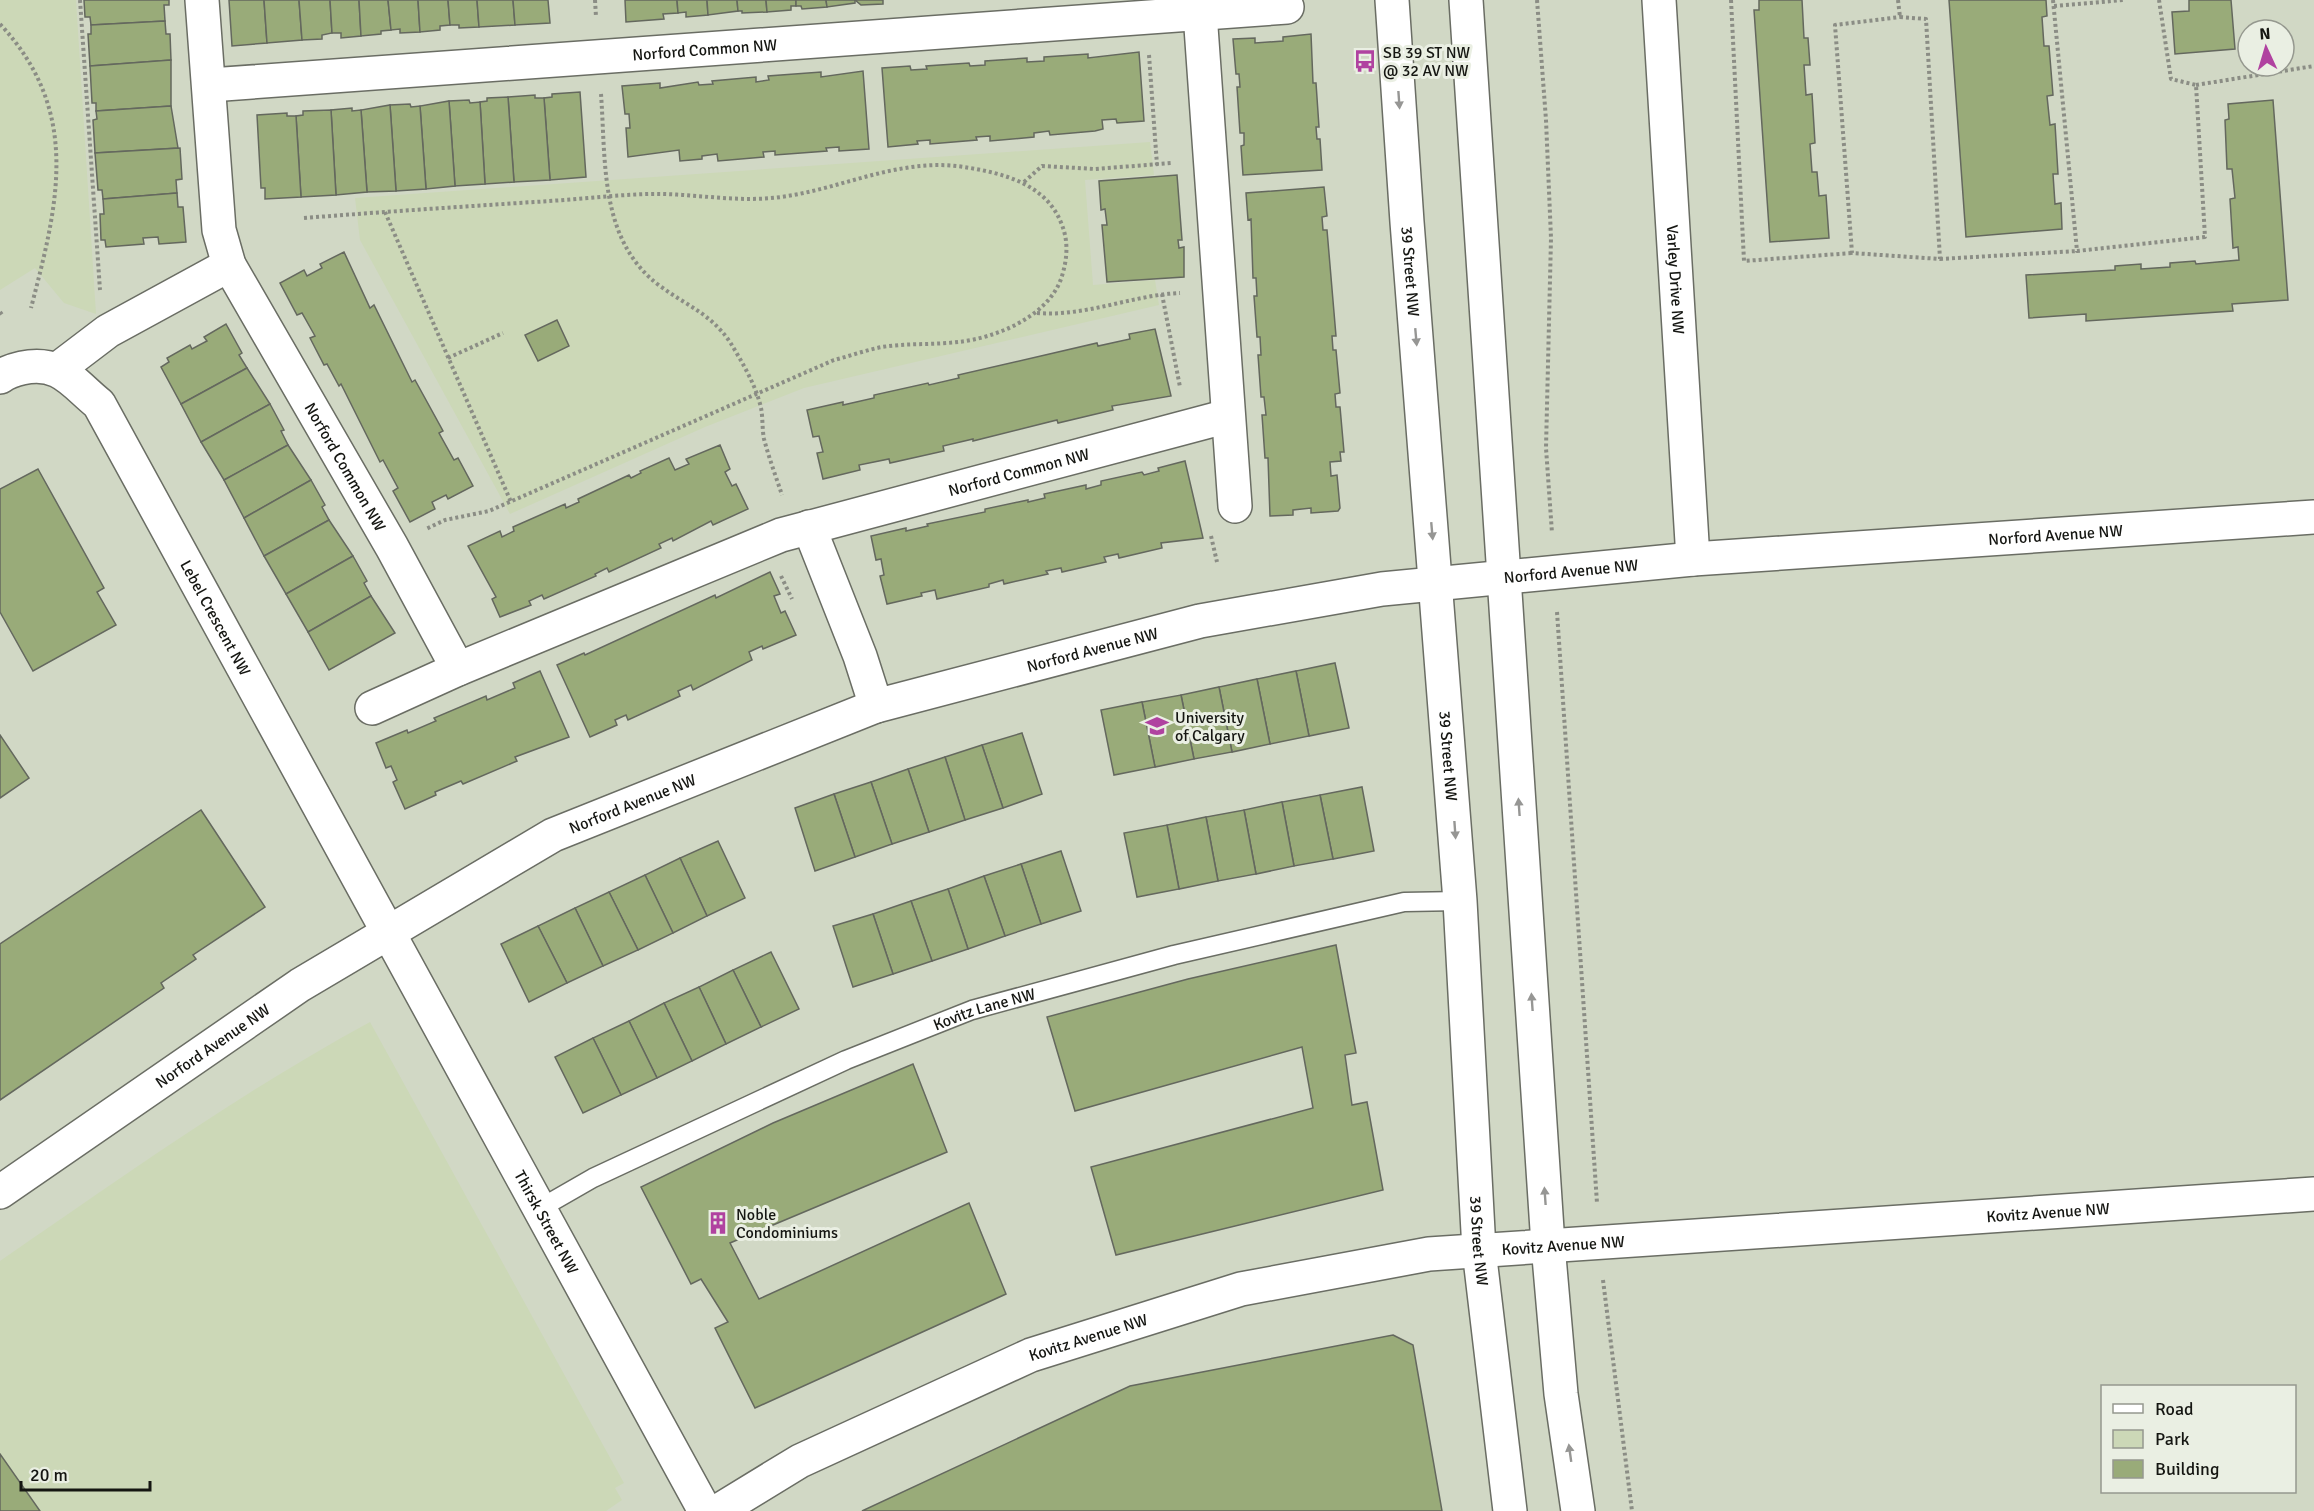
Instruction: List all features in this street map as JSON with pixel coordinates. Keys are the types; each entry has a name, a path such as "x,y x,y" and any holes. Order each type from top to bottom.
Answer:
{"street":[{"name":"Norford Common NW","path":"202,0 219,230 230,265 392,547 458,669"},
{"name":"39 Street NW","path":"1392,0 1460,901 1479,1250 1510,1511"},
{"name":"Varley Drive NW","path":"1659,0 1693,559"},
{"name":"Norford Common NW","path":"210,85 1287,6"},
{"path":"1471,10 1503,576 1548,1245 1561,1394 1578,1511"},
{"path":"1200,13 1236,506"},
{"path":"0,377 7,372 40,364 58,369 108,331 230,265"},
{"name":"Lebel Crescent NW","path":"58,369 99,404 386,932"},
{"name":"Norford Common NW","path":"372,708 458,669 782,535 1228,416"},
{"name":"Norford Avenue NW","path":"0,1192 300,986 386,932 553,835 876,706 1200,621 1382,589 1693,559 2314,518"},
{"path":"809,527 860,656 876,706"},
{"name":"Thirsk Street NW","path":"386,932 705,1511"},
{"name":"Kovitz Avenue NW","path":"718,1511 800,1461 1031,1355 1242,1288 1429,1254 2314,1194"}],"lane":[{"name":"Kovitz Lane NW","path":"539,1209 593,1178 846,1060 972,1010 1174,955 1404,902 1460,901"}],"path":[{"path":"80,0 100,293"},
{"path":"1537,0 1546,120 1551,238 1546,448 1551,526"},
{"path":"1731,0 1744,261 1852,253 1940,259 2078,251 2205,237 2196,85"},
{"path":"1898,0 1900,17"},
{"path":"2053,0 2078,251"},
{"path":"2054,6 2124,0"},
{"path":"2159,0 2171,79 2196,85 2314,66"},
{"path":"1147,17 1157,165"},
{"path":"1852,253 1835,25 1900,17 1926,19 1940,259"},
{"path":"0,24 15,40 39,78 51,112 56,195 51,230 31,308"},
{"path":"601,87 608,197 612,215 628,253 660,286 715,321 742,363 757,394 764,440 784,502"},
{"path":"1024,182 1042,166 1095,169 1210,160"},
{"path":"304,218 651,194 716,200 782,197 896,169 944,166 963,167 1024,182 1042,196 1056,214 1063,228 1067,257 1057,290 1049,302 1036,313 999,330 961,342 882,347 834,360 489,512 445,520 392,547"},
{"path":"385,212 511,502"},
{"path":"1036,313 1071,313 1162,294 1220,290"},
{"path":"1162,294 1180,389"},
{"path":"0,312 3,316"},
{"path":"448,358 502,333"},
{"path":"1557,615 1604,1302 1632,1511"}],"shaded area":[{"name":"University of Calgary","path":"0,0 2314,0 2314,1511 0,1511"}],"green space":[{"path":"0,0 76,0 96,314 64,303 35,268 0,290"},
{"path":"1150,142 1154,175 1085,180 1093,285 1155,280 1159,305 804,388 705,427 510,514 360,240 355,198"},
{"path":"370,1022 624,1483 615,1488 622,1500 606,1511 40,1511 0,1454 0,1261 228,1106"}],"building":[{"path":"84,0 169,0 169,5 164,5 165,21 91,25 90,17 85,17"},
{"path":"229,0 264,0 267,43 232,46"},
{"path":"264,0 299,0 302,40 267,43"},
{"path":"299,0 330,0 332,33 322,35 322,39 302,40"},
{"path":"330,0 359,0 361,36 341,38 341,33 332,33"},
{"path":"359,0 388,0 391,30 381,31 381,34 361,36"},
{"path":"388,0 418,0 420,32 400,33 400,29 391,30"},
{"path":"418,0 448,0 450,25 440,26 440,30 420,32"},
{"path":"448,0 477,0 479,27 459,28 459,25 450,25"},
{"path":"477,0 513,0 515,25 479,27"},
{"path":"513,0 548,0 550,23 515,25"},
{"path":"625,0 677,0 678,13 663,14 664,19 626,22"},
{"path":"677,0 707,0 708,15 686,17 686,12 678,13"},
{"path":"707,0 737,0 738,11 708,15"},
{"path":"737,0 766,0 767,12 742,13 738,11"},
{"path":"766,0 796,0 796,6 791,6 791,10 767,12"},
{"path":"796,0 826,0 827,7 802,9 801,6 796,6"},
{"path":"826,0 855,0 855,3 827,7"},
{"path":"855,0 883,0 883,4 861,5"},
{"path":"1759,0 1802,0 1804,38 1808,38 1810,65 1804,65 1806,95 1812,94 1815,143 1810,144 1812,172 1817,172 1819,196 1826,195 1829,238 1770,242 1754,10 1759,10"},
{"path":"1949,0 2046,0 2047,16 2042,17 2044,46 2049,46 2053,95 2047,96 2050,125 2055,124 2058,174 2053,174 2055,204 2061,203 2062,229 1966,237"},
{"path":"2189,0 2231,0 2235,49 2175,54 2172,12 2189,11"},
{"path":"165,21 166,34 170,34 171,60 90,66 88,34 91,34 91,25"},
{"path":"1311,34 1313,83 1316,83 1319,127 1316,127 1317,139 1320,139 1322,170 1243,175 1241,146 1244,145 1244,133 1240,133 1237,87 1240,87 1239,74 1236,74 1233,39 1255,38 1255,43 1283,41 1283,37"},
{"path":"1139,52 1144,121 1117,123 1116,119 1102,120 1103,129 1095,131 1050,135 1049,131 1034,133 1034,137 990,141 990,136 976,137 977,140 930,144 930,140 917,141 918,144 888,147 882,68 910,66 911,70 927,69 926,66 969,63 970,66 985,65 985,61 1027,58 1027,62 1044,61 1044,57 1088,54 1088,58"},
{"path":"171,60 171,106 96,111 96,103 92,103 90,66"},
{"path":"863,71 869,149 839,151 839,147 826,148 827,151 775,155 775,151 763,152 764,157 718,161 717,154 702,156 702,159 680,161 679,150 628,157 626,128 630,128 629,114 625,114 622,86 660,83 660,88 698,82 699,85 713,84 712,81 756,77 756,82 769,80 768,76 821,72 821,77"},
{"path":"580,92 586,177 550,180 544,98 552,97 552,94"},
{"path":"535,95 535,98 544,98 550,180 514,182 508,97"},
{"path":"508,97 514,182 485,184 480,102 487,101 487,98"},
{"path":"469,100 470,103 480,102 485,184 455,186 449,101"},
{"path":"2273,100 2288,300 2232,304 2233,311 2086,321 2086,314 2029,318 2026,275 2115,270 2115,266 2141,264 2141,269 2170,267 2170,263 2195,261 2196,264 2239,260 2238,247 2233,248 2230,199 2235,198 2232,169 2227,169 2225,120 2229,119 2228,104"},
{"path":"449,101 455,186 426,189 420,106"},
{"path":"410,104 411,107 420,106 426,189 396,191 390,105"},
{"path":"390,105 396,191 367,192 361,110"},
{"path":"171,106 178,148 95,153 93,120 97,119 96,111"},
{"path":"352,108 352,111 361,110 367,192 336,195 331,110"},
{"path":"331,110 336,195 301,197 296,116 303,115 303,111"},
{"path":"287,113 287,116 296,116 301,197 265,199 265,188 261,188 257,115"},
{"path":"180,148 182,179 176,180 177,193 103,199 102,190 98,190 95,153"},
{"path":"1177,175 1182,240 1178,240 1179,248 1184,247 1184,277 1107,282 1102,225 1107,225 1105,209 1101,210 1099,181"},
{"path":"1324,187 1327,216 1322,217 1323,230 1327,230 1336,336 1332,336 1333,350 1336,350 1340,393 1335,394 1336,407 1340,407 1344,452 1340,452 1341,461 1330,462 1331,476 1337,475 1340,508 1338,511 1311,513 1311,508 1293,510 1293,515 1270,516 1268,458 1265,458 1262,415 1266,415 1264,397 1261,397 1258,355 1261,355 1260,337 1257,337 1254,296 1257,296 1256,278 1253,278 1251,219 1248,220 1246,193"},
{"path":"177,193 178,207 183,207 186,242 159,244 158,237 143,238 144,244 106,247 105,240 101,240 100,214 104,214 103,199"},
{"path":"344,252 370,308 374,305 412,382 415,380 443,431 439,433 454,460 458,458 473,486 448,499 446,495 432,502 435,509 410,522 393,491 398,488 383,460 380,462 341,384 339,386 327,364 324,365 310,338 315,336 302,313 297,315 280,283 304,270 307,276 322,268 320,264"},
{"path":"557,320 569,346 538,361 525,335"},
{"path":"226,324 242,353 239,355 247,368 181,404 161,367 169,362 167,358 190,345 192,349 207,341 204,337"},
{"path":"1155,329 1171,396 1112,406 1113,410 1058,423 1057,420 943,446 944,451 890,463 889,459 859,465 860,470 823,479 817,453 823,452 819,436 813,437 807,410 874,398 874,395 928,383 929,385 959,378 958,375 1097,343 1098,346 1130,339 1129,334"},
{"path":"247,368 270,404 201,442 181,404"},
{"path":"270,404 284,430 281,431 288,445 224,480 201,442"},
{"path":"288,445 311,480 244,518 224,480"},
{"path":"720,445 730,469 725,472 732,486 736,484 748,509 713,525 711,521 673,541 672,538 659,544 661,548 609,572 607,568 595,574 596,576 544,599 542,595 529,601 531,605 500,617 492,599 496,597 468,546 500,531 502,537 514,531 513,527 565,504 566,508 579,502 578,499 629,475 631,478 641,473 640,471 669,458 675,470 689,464 686,459"},
{"path":"1185,461 1203,538 1161,543 1162,548 1119,558 1118,554 1104,557 1106,562 1062,572 1061,568 1046,571 1048,574 1004,584 1003,580 989,584 989,587 937,599 935,590 921,593 922,596 887,604 880,576 884,575 881,559 876,560 871,536 906,528 906,531 928,526 927,524 985,512 985,509 1045,498 1044,494 1086,485 1086,489 1101,485 1101,481 1142,472 1144,475 1159,471 1158,468"},
{"path":"38,469 104,588 97,592 116,625 33,671 0,612 0,489"},
{"path":"311,480 325,505 322,507 329,520 264,556 244,518"},
{"path":"329,520 353,556 286,594 264,556"},
{"path":"353,556 367,581 364,583 371,596 308,632 286,594"},
{"path":"770,572 780,594 774,596 781,613 785,611 796,635 763,649 762,646 749,652 752,660 693,690 691,685 678,691 680,696 628,720 626,715 615,720 617,725 590,737 557,665 584,653 585,655 715,595 716,598"},
{"path":"371,596 395,633 329,670 308,632"},
{"path":"1335,663 1349,728 1309,736 1296,671"},
{"path":"540,671 569,737 515,757 517,761 463,784 461,781 435,792 436,795 405,809 393,782 397,780 391,766 386,768 376,743 407,730 408,733 436,721 434,718 486,696 487,700 515,688 513,683"},
{"path":"1296,671 1309,736 1270,744 1257,679"},
{"path":"1257,679 1270,744 1232,752 1219,687"},
{"path":"1219,687 1232,752 1194,759 1181,695"},
{"path":"1181,695 1194,759 1155,767 1142,702"},
{"path":"1142,702 1155,767 1114,775 1101,710"},
{"path":"1022,733 1042,794 1003,808 982,745"},
{"path":"0,735 29,778 0,798"},
{"path":"982,745 1003,808 965,820 945,757"},
{"path":"945,757 965,820 929,832 908,769"},
{"path":"908,769 929,832 892,844 871,782"},
{"path":"871,782 892,844 855,857 834,794"},
{"path":"1362,787 1374,851 1333,859 1320,795"},
{"path":"834,794 855,857 815,871 795,808"},
{"path":"1320,795 1333,859 1294,866 1282,802"},
{"path":"1282,802 1294,866 1256,874 1244,810"},
{"path":"201,810 265,907 193,955 196,959 161,983 164,988 0,1100 0,944"},
{"path":"1244,810 1256,874 1218,881 1206,817"},
{"path":"1206,817 1218,881 1179,889 1167,825"},
{"path":"1167,825 1179,889 1137,897 1124,833"},
{"path":"718,841 745,898 707,916 680,858"},
{"path":"1061,851 1081,911 1041,924 1021,864"},
{"path":"680,858 707,916 673,933 645,875"},
{"path":"1021,864 1041,924 1005,936 984,876"},
{"path":"645,875 673,933 638,950 609,892"},
{"path":"984,876 1005,936 968,949 948,889"},
{"path":"948,889 968,949 932,961 911,901"},
{"path":"609,892 638,950 603,966 575,908"},
{"path":"911,901 932,961 893,974 873,914"},
{"path":"575,908 603,966 567,983 538,926"},
{"path":"873,914 893,974 853,987 833,926"},
{"path":"538,926 567,983 529,1002 501,944"},
{"path":"1336,945 1356,1053 1345,1055 1352,1105 1367,1102 1383,1190 1116,1255 1091,1167 1313,1108 1302,1047 1075,1111 1047,1017 1188,979"},
{"path":"771,952 799,1009 761,1027 733,970"},
{"path":"733,970 761,1027 726,1044 699,987"},
{"path":"699,987 726,1044 692,1061 664,1003"},
{"path":"664,1003 692,1061 657,1078 629,1021"},
{"path":"629,1021 657,1078 621,1095 593,1038"},
{"path":"593,1038 621,1095 583,1113 555,1057"},
{"name":"Noble Condominiums","path":"913,1064 947,1152 730,1243 759,1299 969,1203 1006,1294 755,1408 715,1328 728,1322 701,1279 691,1284 641,1187 773,1123"},
{"path":"1393,1335 1413,1345 1442,1511 862,1511 1130,1386"},
{"path":"0,1454 40,1511 0,1511"}],"place":[{"name":"SB 39 ST NW @ 32 AV NW","path":"1365,61"},
{"name":"University of Calgary","path":"1157,726"},
{"name":"Noble Condominiums","path":"718,1223"}]}
